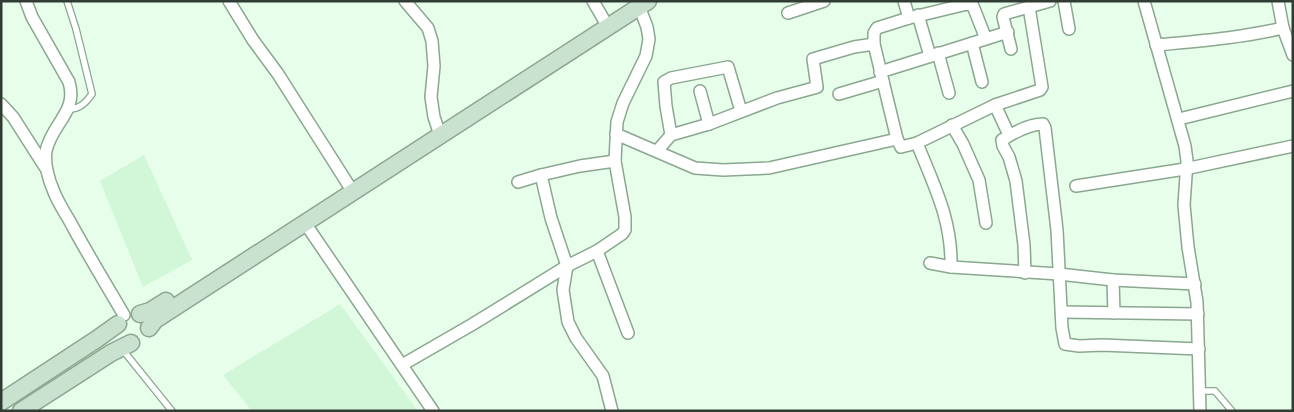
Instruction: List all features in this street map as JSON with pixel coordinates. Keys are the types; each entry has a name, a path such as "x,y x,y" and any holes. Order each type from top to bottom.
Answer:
{"main road":[{"path":"439,130 604,20 639,3"},
{"path":"1,402 97,339 132,312 144,321 155,320 245,255 639,3"},
{"path":"245,255 305,223 350,187"},
{"path":"121,319 117,328 126,345"},
{"path":"21,411 126,345 143,340 144,321"}],"street":[{"path":"26,1 32,17 69,82 72,92 72,100 55,128 46,152 46,168"},
{"path":"229,1 350,187"},
{"path":"405,1 428,28 432,41 434,73 431,97 439,130"},
{"path":"593,1 604,20"},
{"path":"788,13 824,1"},
{"path":"904,1 934,54 949,93"},
{"path":"1011,49 1003,17 1004,14 1050,1"},
{"path":"1064,1 1069,29"},
{"path":"1144,1 1179,119 1185,146 1187,161 1185,169 1185,225 1198,314 1200,411"},
{"path":"1278,1 1283,28 1293,55"},
{"path":"402,366 567,266 597,251 625,230 625,218 615,162 616,134 617,122 623,103 646,56 649,39 648,27 639,3"},
{"path":"986,39 973,6 967,4 877,28 874,33 874,44 897,139 901,147 917,143 995,105 1040,90 1042,87 1029,7"},
{"path":"1156,45 1214,40 1283,28"},
{"path":"839,94 934,54 1008,32"},
{"path":"972,43 982,82"},
{"path":"657,150 671,135 709,124 777,98 817,86 813,59 854,47 874,44"},
{"path":"671,135 664,82 671,78 728,67 741,111"},
{"path":"700,91 709,124"},
{"path":"1179,119 1293,91"},
{"path":"1,104 13,117 46,168 53,191 121,319"},
{"path":"995,105 1009,135"},
{"path":"1025,272 1024,245 1016,181 1002,140 1009,135 1037,124 1042,124 1045,128 1057,230 1062,328 1065,344 1199,349"},
{"path":"952,125 963,144 979,180 986,223"},
{"path":"616,134 696,168 723,170 769,168 897,139"},
{"path":"917,143 942,202 952,246 951,267"},
{"path":"1076,186 1185,169 1293,146"},
{"path":"518,182 580,166 615,162"},
{"path":"540,175 551,218 567,266 563,290 568,322 576,338 603,376 612,411"},
{"path":"305,223 433,411"},
{"path":"597,251 628,333"},
{"path":"930,263 951,267 1059,274 1113,280 1195,284"},
{"path":"1113,280 1114,313"},
{"path":"1062,312 1198,314"}],"lane":[{"path":"67,1 79,38 92,94 86,103 74,109 68,109"},
{"path":"126,345 172,411"},
{"path":"1199,391 1215,391 1232,411"}],"shaded area":[{"path":"144,155 192,260 143,287 100,181"},
{"path":"340,304 418,411 252,411 223,375"}]}
